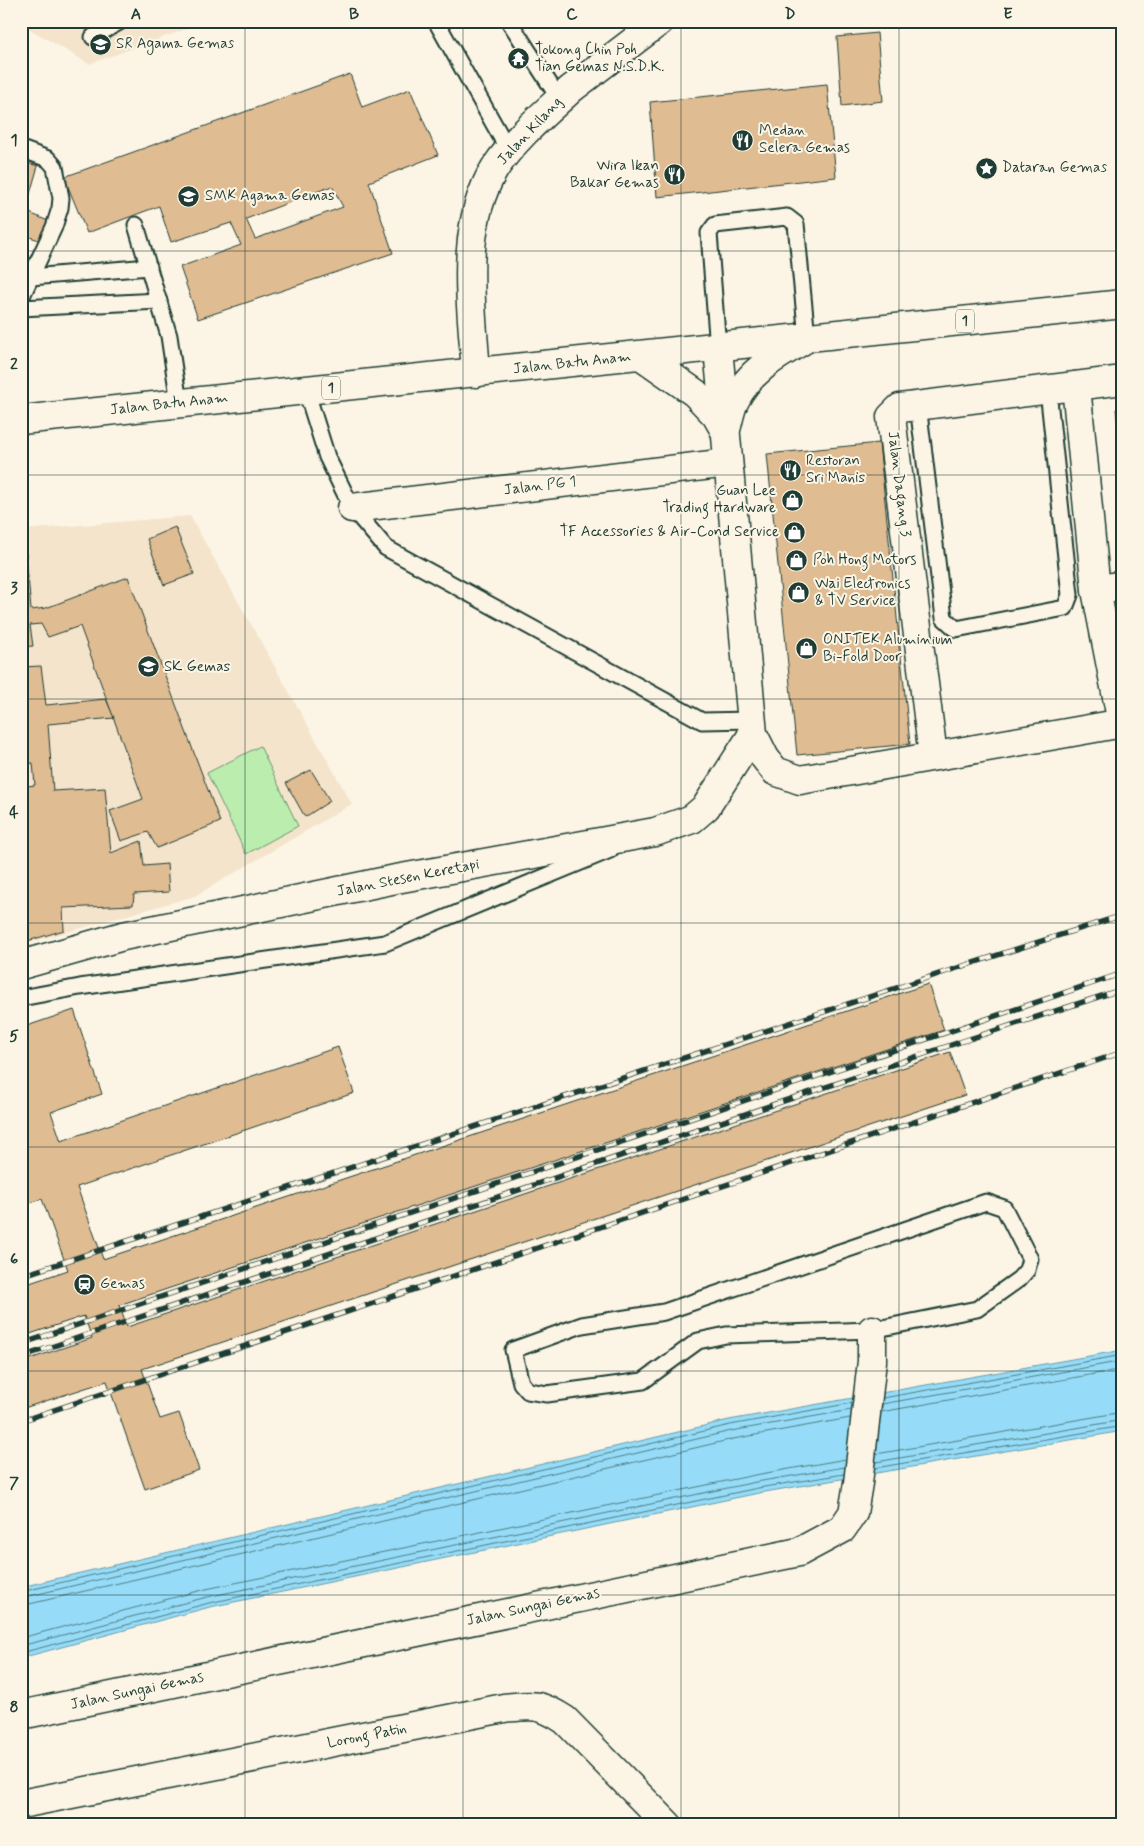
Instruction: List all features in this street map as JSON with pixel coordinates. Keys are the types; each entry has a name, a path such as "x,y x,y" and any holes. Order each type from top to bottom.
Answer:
{"main road":[{"name":"Jalan Kilang","path":"476,373 471,278 472,240 476,215 484,190 496,168 518,139 571,89 660,21"},
{"name":"Jalan Batu Anam","path":"21,420 1123,304"},
{"path":"725,432 734,401 755,372 774,357 807,338"},
{"path":"718,348 753,727 765,758 776,771 800,780 1122,723 1096,590 1076,386"},
{"path":"642,356 695,393 716,414 725,432"},
{"name":"Jalan Dagang 3","path":"933,756 891,417 900,408 1123,380"},
{"name":"Jalan PG 1","path":"352,508 728,463"},
{"path":"1096,590 1123,586"},
{"name":"Jalan Stesen Keretapi","path":"21,965 123,936 386,881 654,832 692,819 706,807 753,727"},
{"name":"Jalan Sungai Gemas","path":"21,1715 798,1552 842,1529 853,1513 872,1361 872,1330"},
{"name":"Lorong Patin","path":"21,1804 484,1712 531,1705 548,1709 565,1720 668,1825"}],"lane":[{"path":"93,36 121,21"},
{"path":"436,21 509,151"},
{"path":"509,21 560,100"},
{"path":"21,149 48,159 55,167 61,198 54,227 21,298"},
{"path":"718,348 709,233 715,225 787,217 796,224 807,338"},
{"path":"136,225 169,336 179,403"},
{"path":"31,277 149,267"},
{"path":"21,308 159,301"},
{"path":"306,390 328,457 352,508 386,548 702,721 753,727"},
{"path":"918,406 944,618 956,629 1065,608 1070,595 1048,390"},
{"path":"21,998 80,987 385,943 654,832"},
{"path":"986,1202 1004,1208 1030,1259 1027,1270 1019,1279 977,1309 872,1330 726,1335 698,1341 642,1381 547,1394 528,1391 522,1383 513,1350 582,1325 664,1312 986,1202"}],"shaded area":[{"name":"SR Agama Gemas","path":"21,21 209,21 89,64 21,24"},
{"name":"SK Gemas","path":"190,516 352,804 195,896 21,945 21,530"}],"green space":[{"path":"260,746 298,826 246,854 207,773"}],"water":[{"path":"1123,1350 1123,1431 759,1493 210,1607 21,1658 21,1587 729,1420"}],"building":[{"path":"877,33 883,101 842,106 837,37"},
{"name":"SMK Agama Gemas","path":"350,74 362,107 410,89 438,155 369,182 393,253 198,319 180,267 241,245 231,223 171,242 159,206 87,233 64,177","holes":["332,186 343,207 255,239 246,219"]},
{"name":"Medan Selera Gemas","path":"827,84 836,177 657,197 650,102"},
{"path":"21,161 38,166 25,211 48,221 39,240 21,234"},
{"path":"1116,409 1123,409 1123,476"},
{"path":"879,443 910,744 797,755 767,454"},
{"path":"175,527 194,574 164,585 147,539"},
{"path":"21,553 26,553 31,610 46,608 128,577 220,822 157,848 148,832 121,841 110,811 143,799 80,626 48,637 41,624 30,625 33,646 21,647"},
{"path":"41,666 46,705 106,699 114,718 48,724 53,791 105,788 111,853 141,841 144,866 167,864 169,892 134,894 133,905 63,908 64,930 21,943 21,787 35,785 33,763 21,763 21,667"},
{"path":"311,770 330,801 305,817 286,783"},
{"path":"928,984 944,1030 119,1305 127,1327 950,1052 965,1095 142,1369 160,1419 179,1413 199,1470 145,1489 107,1381 21,1409 21,1362 92,1338 84,1316 21,1337 21,1286 68,1270 42,1199 21,1206 21,1154 26,1153 21,1139 21,1028 74,1010 102,1094 51,1112 61,1141 338,1047 354,1093 77,1187 103,1259"}],"railway":[{"path":"21,1276 1123,915"},
{"path":"21,1344 1123,973"},
{"path":"21,1357 1123,989"},
{"path":"21,1421 1123,1052"}],"place":[{"name":"SR Agama Gemas","path":"100,44"},
{"name":"Tokong Chin Poh Tian Gemas N.S.D.K.","path":"519,59"},
{"name":"Medan Selera Gemas","path":"743,140"},
{"name":"Dataran Gemas","path":"986,168"},
{"name":"Wira Ikan Bakar Gemas","path":"675,175"},
{"name":"SMK Agama Gemas","path":"189,196"},
{"name":"Restoran Sri Manis","path":"790,470"},
{"name":"Guan Lee Trading Hardware","path":"792,500"},
{"name":"TF Accessories & Air-Cond Service","path":"795,532"},
{"name":"Poh Hong Motors","path":"797,560"},
{"name":"Wai Electronics & TV Service","path":"799,593"},
{"name":"ONITEK Aluminium Bi-Fold Door","path":"807,649"},
{"name":"SK Gemas","path":"148,667"},
{"name":"Gemas","path":"84,1284"}]}
